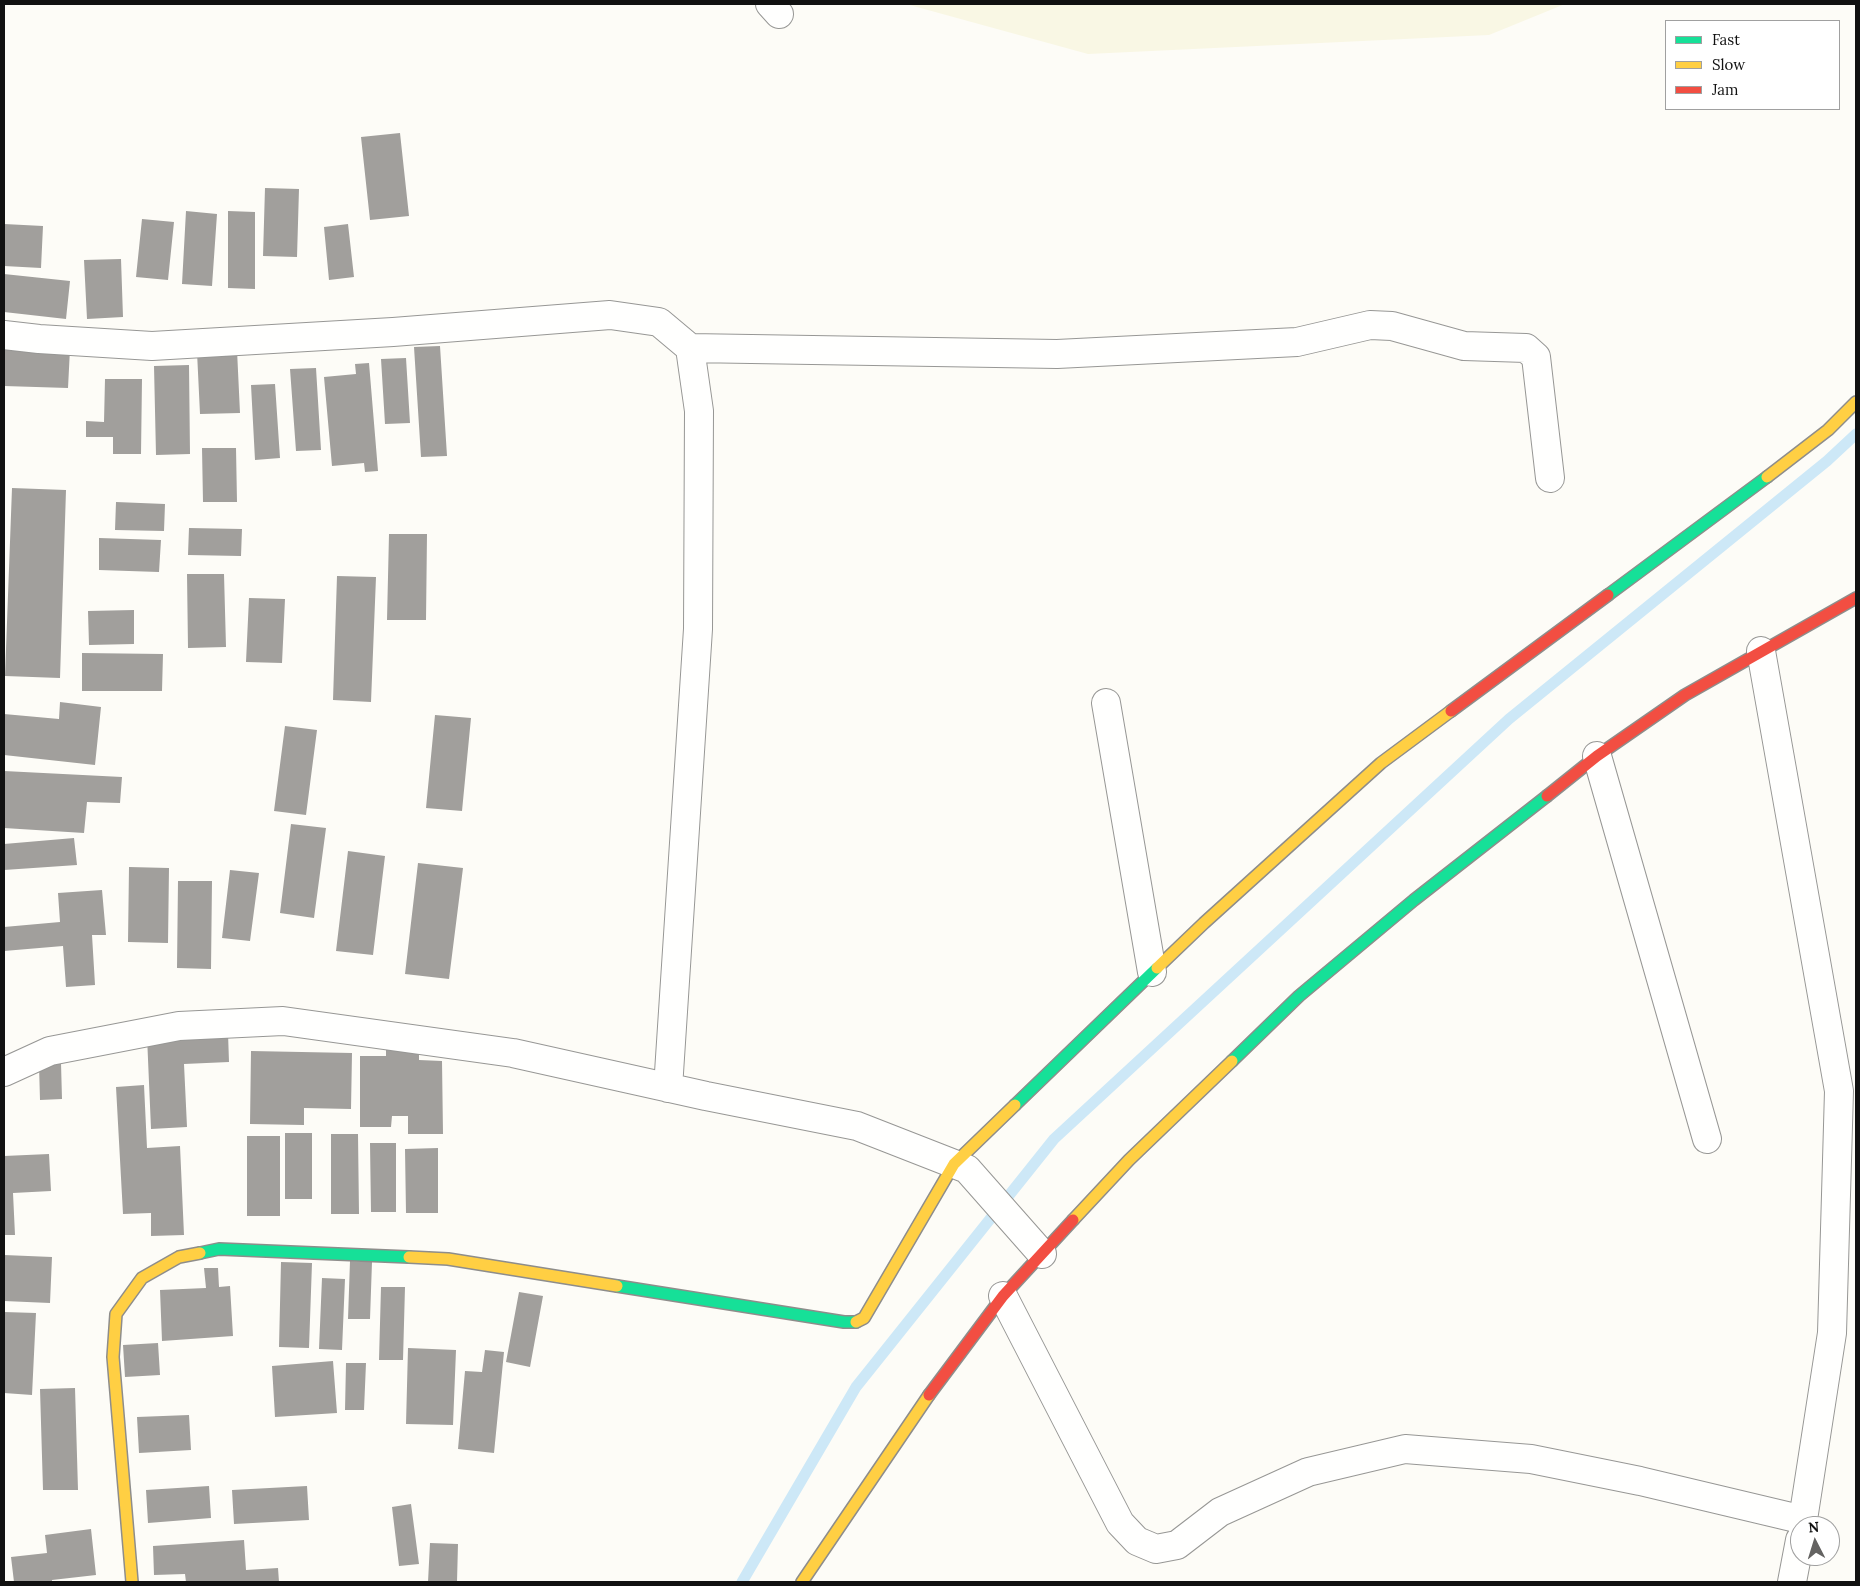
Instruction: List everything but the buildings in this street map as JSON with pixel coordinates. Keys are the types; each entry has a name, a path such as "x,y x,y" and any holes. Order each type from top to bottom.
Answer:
{"street":[{"path":"4,336 152,346 392,332 610,315 659,322 690,348 1057,354 1297,342 1370,326 1392,326 1464,346 1526,348 1536,357 1550,478"},
{"path":"668,1088 698,629 699,411 690,348"},
{"path":"132,1582 112,1357 116,1314 142,1278 179,1257 219,1249 448,1259 854,1323 864,1318 960,1166 1152,972 1381,763 1828,430 1856,402"},
{"path":"802,1582 949,1367 1003,1296 1129,1160 1299,996 1414,900 1597,756 1685,694 1856,598"},
{"path":"1761,651 1839,1090 1844,1335 1805,1516"},
{"path":"1106,703 1152,972"},
{"path":"1597,756 1707,1139"},
{"path":"4,1072 50,1051 179,1026 283,1021 514,1052 668,1088 857,1126 960,1166 1019,1226 1042,1254"},
{"path":"1003,1296 1120,1523 1137,1541 1156,1549 1177,1544 1220,1512 1308,1472 1405,1449 1531,1459 1640,1481 1790,1525"},
{"path":"1792,1582 1795,1566"}],"shaded area":[{"path":"906,4 1565,4 1489,35 1088,54"}],"waterway":[{"path":"742,1582 856,1387 1054,1139 1509,719 1827,461 1856,434"}],"traffic: fast":[{"path":"1608,595 1767,477"},
{"path":"1232,1061 1299,996 1414,900 1547,796"},
{"path":"1015,1105 1157,968"},
{"path":"200,1253 219,1249 409,1257"},
{"path":"617,1286 844,1322 856,1322"}],"traffic: slow":[{"path":"1767,477 1828,430 1856,402"},
{"path":"1157,968 1381,763 1451,711"},
{"path":"1073,1220 1129,1160 1232,1061"},
{"path":"856,1322 864,1318 954,1164 1015,1105"},
{"path":"132,1582 113,1357 116,1314 142,1278 179,1257 200,1253"},
{"path":"409,1257 448,1259 617,1286"},
{"path":"802,1582 929,1395"}],"traffic: jam":[{"path":"1451,711 1608,595"},
{"path":"1547,796 1597,756 1685,695 1856,598"},
{"path":"929,1395 1003,1296 1073,1220"}]}
